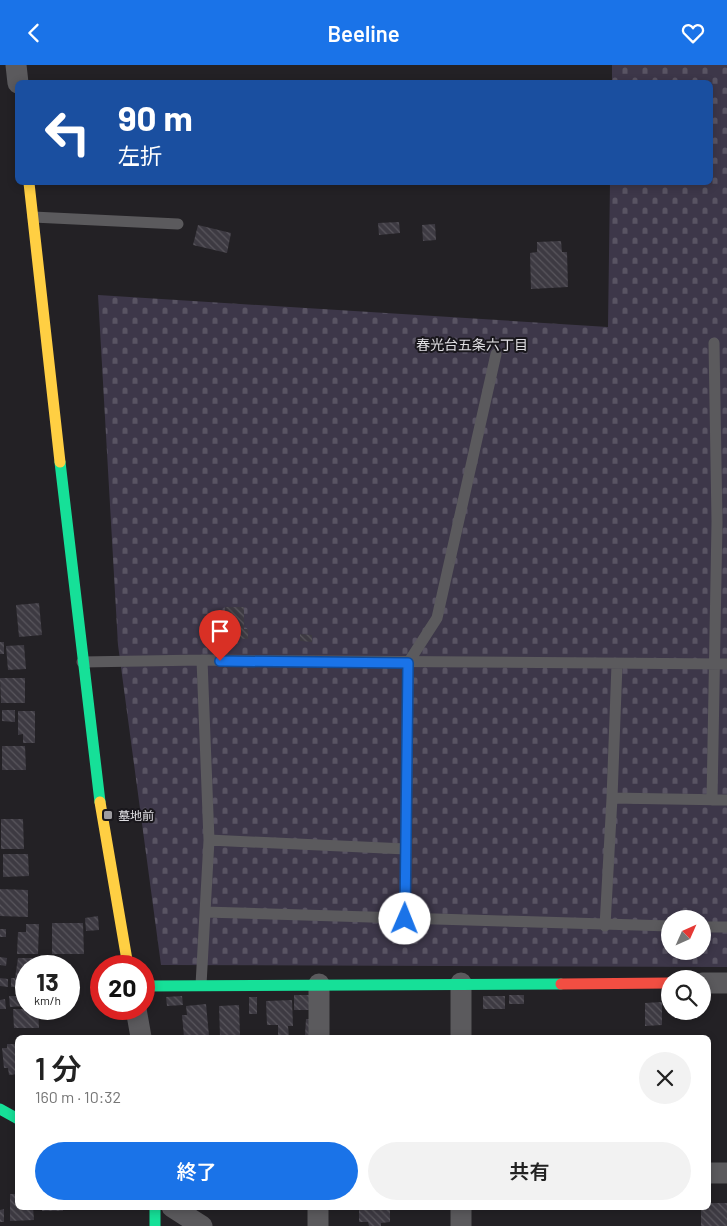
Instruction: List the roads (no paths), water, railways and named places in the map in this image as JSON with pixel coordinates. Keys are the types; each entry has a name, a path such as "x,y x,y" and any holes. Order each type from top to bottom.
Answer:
{"street":[{"path":"16,65 18,80"},
{"path":"29,185 82,662 104,837 126,955"},
{"path":"461,983 461,1035"},
{"path":"155,986 661,983"},
{"path":"711,983 727,983"},
{"path":"318,1035 319,984"},
{"path":"138,1020 141,1035"},
{"path":"0,1109 15,1117"},
{"path":"711,1173 727,1173"},
{"path":"154,1210 155,1226"},
{"path":"177,1210 202,1226"},
{"path":"318,1210 318,1226"},
{"path":"461,1210 461,1226"}],"lane":[{"path":"33,217 178,224"},
{"path":"712,800 721,664 722,522 721,428 714,343"},
{"path":"405,919 408,663 437,618 496,354"},
{"path":"82,662 202,660 721,664"},
{"path":"201,985 209,840 202,660"},
{"path":"605,925 612,798 616,664"},
{"path":"612,798 727,800"},
{"path":"209,840 406,849"},
{"path":"205,912 661,926"},
{"path":"711,927 727,927"}],"place":[{"name":"墓地前","path":"108,815"}],"district":[{"name":"春光台五条六丁目","path":"472,344"}]}
